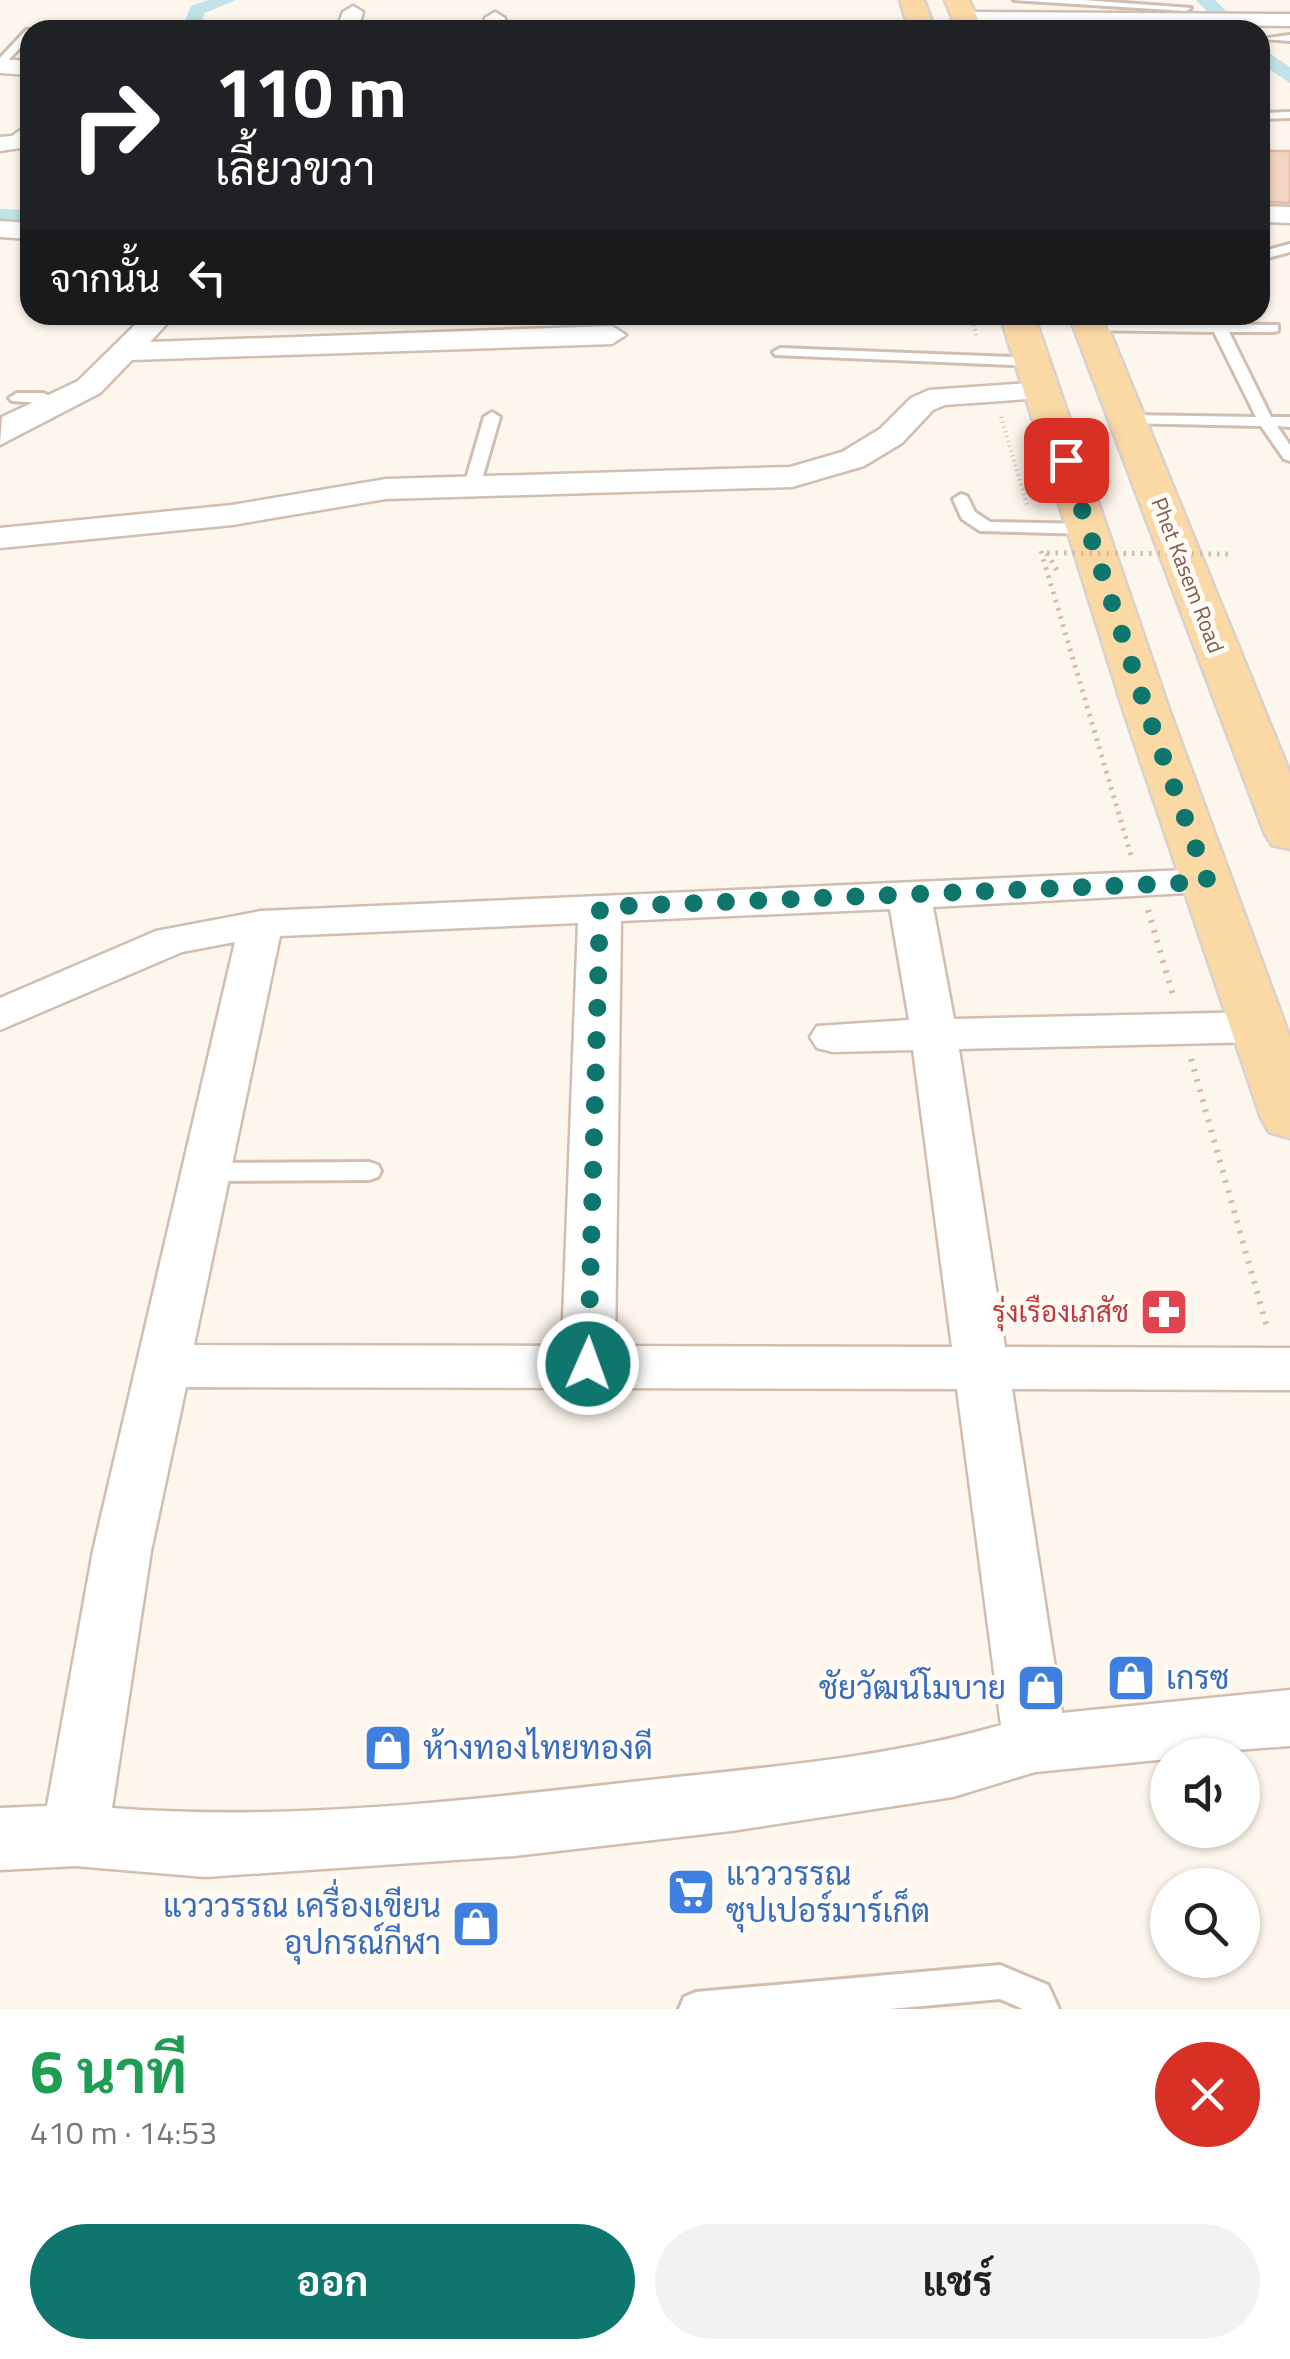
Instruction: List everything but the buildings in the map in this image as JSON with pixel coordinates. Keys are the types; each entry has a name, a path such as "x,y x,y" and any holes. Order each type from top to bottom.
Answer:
{"main road":[{"path":"1021,325 1290,1118"},
{"name":"Phet Kasem Road","path":"1091,325 1277,771 1290,834"}],"street":[{"path":"963,16 1290,20"},
{"path":"1,430 89,387 151,325"},
{"path":"124,352 612,335"},
{"path":"0,538 232,515 386,489 792,476 853,459 891,436 922,404 940,396 1039,377"},
{"path":"0,1015 171,940 261,924 1208,882"},
{"path":"909,894 934,1034 978,1367 1035,1744"},
{"path":"588,1364 600,907"},
{"path":"76,1835 122,1552 261,924"},
{"path":"833,1037 1259,1027"},
{"path":"166,1366 1290,1368"},
{"path":"0,1839 76,1835 205,1846 514,1826 730,1802 934,1771 1035,1744 1290,1718"}],"lane":[{"path":"1019,0 1186,8"},
{"path":"0,66 20,42"},
{"path":"1176,325 1272,328"},
{"path":"1219,327 1266,422 1290,456"},
{"path":"780,352 1039,377"},
{"path":"17,398 43,398 58,404"},
{"path":"472,486 492,417"},
{"path":"1128,420 1290,422"},
{"path":"960,499 968,515 986,527 1088,528"},
{"path":"208,1172 369,1170"},
{"path":"696,2009 1000,1982 1036,1997 1042,2009"}],"path":[{"path":"1061,578 1047,553 1228,554"}],"waterway":[{"path":"194,20 197,10 227,0"},
{"path":"1205,0 1226,20"},
{"path":"1270,61 1290,77"},
{"path":"0,216 20,217"}],"place":[{"name":"รุ่งเรืองเภสัช","path":"1164,1312"},
{"name":"เกรซ","path":"1131,1678"},
{"name":"ชัยวัฒน์โมบาย","path":"1041,1688"},
{"name":"ห้างทองไทยทองดี","path":"388,1748"},
{"name":"แวววรรณ ซุปเปอร์มาร์เก็ต","path":"691,1892"},
{"name":"แวววรรณ เครื่องเขียน อุปกรณ์กีฬา","path":"476,1924"}],"route":[{"path":"588,1364 600,907 1208,882 1147,712 1066,460"}]}
